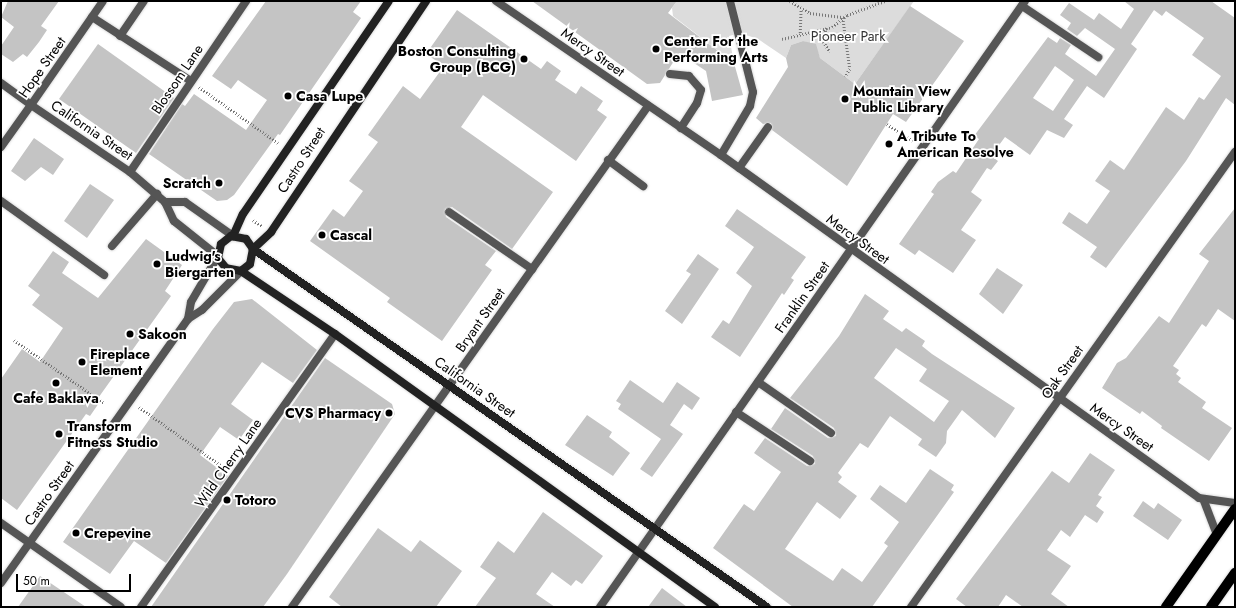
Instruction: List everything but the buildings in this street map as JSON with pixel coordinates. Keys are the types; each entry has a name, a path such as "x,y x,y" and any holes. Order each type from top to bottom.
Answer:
{"main road":[{"name":"Castro Street","path":"218,256 222,242 233,236 243,214 286,149 389,1"},
{"name":"Castro Street","path":"241,271 250,264 253,249 271,232 426,1"},
{"name":"California Street","path":"233,236 246,239 253,249 767,607"},
{"name":"California Street","path":"218,256 226,268 241,271 335,334 715,607"},
{"path":"1166,607 1235,509"},
{"path":"1211,607 1235,573"}],"street":[{"name":"Hope Street","path":"1,147 32,105 103,1"},
{"path":"120,36 144,1"},
{"name":"Blossom Lane","path":"130,172 246,1"},
{"name":"Mercy Street","path":"496,1 721,155 850,250 1204,501"},
{"path":"721,155 747,111 753,92 730,1"},
{"path":"1024,3 1098,57"},
{"name":"Franklin Street","path":"600,607 1024,3"},
{"path":"92,18 191,81"},
{"path":"670,74 689,76 701,90 698,103 681,128"},
{"name":"California Street","path":"1,83 130,172 165,202 174,221 218,256"},
{"name":"Bryant Street","path":"292,607 608,160 648,106"},
{"path":"739,168 768,127"},
{"name":"Oak Street","path":"911,607 1235,152"},
{"path":"608,160 643,186"},
{"path":"112,246 157,194"},
{"path":"1,201 104,275"},
{"name":"California Street","path":"165,202 185,202 233,236"},
{"path":"449,212 532,269"},
{"name":"Castro Street","path":"188,319 191,302 218,256"},
{"name":"Castro Street","path":"1,583 188,319 202,310 241,271"},
{"name":"Wild Cherry Lane","path":"141,607 335,334"},
{"path":"758,382 831,433"},
{"path":"736,412 810,461"},
{"path":"1217,535 1204,501 1235,503"},
{"path":"1,523 120,607"}],"path":[{"path":"790,1 801,9 842,18"},
{"path":"782,39 800,33 828,27 842,18 885,1"},
{"path":"800,33 801,9"},
{"path":"842,18 850,69 845,77"},
{"path":"828,27 822,38 830,52"},
{"path":"191,81 286,149"},
{"path":"887,124 922,148"},
{"path":"249,217 265,228"},
{"path":"14,340 104,403"},
{"path":"130,401 235,475"}],"green space":[{"name":"Pioneer Park","path":"677,1 914,1 855,84 820,58 815,45 803,41 791,45 786,58 758,39 740,33 729,36 734,63 673,16 672,8"}],"place":[{"name":"Center For the Performing Arts","path":"656,49"},
{"name":"Boston Consulting Group (BCG)","path":"524,59"},
{"name":"Casa Lupe","path":"288,96"},
{"name":"Mountain View Public Library","path":"845,99"},
{"name":"A Tribute To American Resolve","path":"889,144"},
{"name":"Scratch","path":"219,183"},
{"name":"Cascal","path":"322,235"},
{"name":"Ludwig's Biergarten","path":"157,264"},
{"name":"Sakoon","path":"130,334"},
{"name":"Fireplace Element","path":"82,362"},
{"name":"Cafe Baklava","path":"56,383"},
{"name":"CVS Pharmacy","path":"389,413"},
{"name":"Transform Fitness Studio","path":"59,434"},
{"name":"Totoro","path":"227,500"},
{"name":"Crepevine","path":"76,533"}]}
